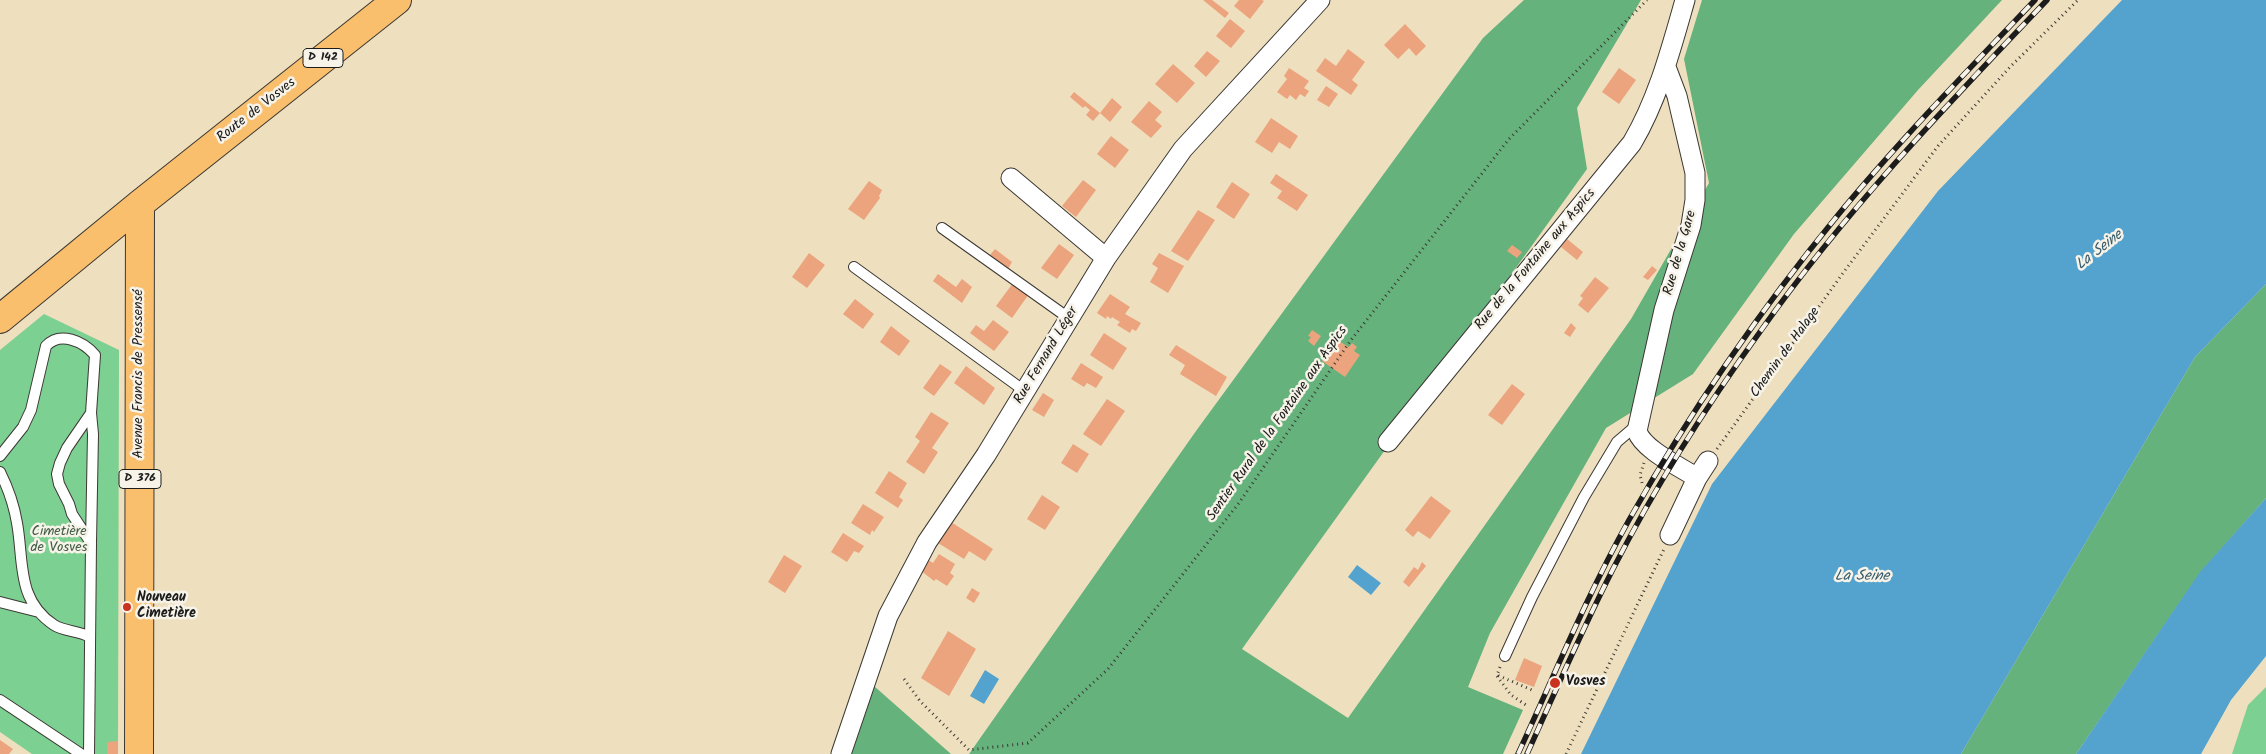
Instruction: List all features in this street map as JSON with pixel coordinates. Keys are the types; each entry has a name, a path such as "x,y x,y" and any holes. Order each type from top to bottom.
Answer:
{"main road":[{"name":"Route de Vosves","path":"140,204 397,0"},
{"name":"D 142","path":"0,319 140,204"},
{"name":"Avenue Francis de Pressensé","path":"139,754 140,204"}],"street":[{"name":"Rue Fernand Léger","path":"841,754 888,616 927,542 1026,392 1106,258 1183,149 1320,0"},
{"path":"1666,67 1685,0"},
{"name":"Rue de la Gare","path":"1638,424 1664,310 1691,225 1695,200 1695,173 1677,96 1666,67"},
{"name":"Rue de la Fontaine aux Aspics","path":"1388,442 1632,143 1646,119 1666,67"},
{"path":"1011,178 1106,258"},
{"path":"1638,424 1639,436 1644,442 1697,478"},
{"path":"1670,535 1697,478 1708,461"}],"lane":[{"path":"942,228 1070,319"},
{"path":"854,267 1026,392"},
{"path":"0,456 23,427 31,410 46,346 52,339 60,337 73,340 88,347 95,355 91,413 93,434 90,543 89,754"},
{"path":"90,543 72,514 59,484 58,474 60,463 68,448 91,413"},
{"path":"1504,656 1532,597 1584,497 1617,442 1638,424"},
{"path":"0,472 14,508 18,525 23,583 28,598 39,612 53,624 62,629 83,632 90,636"},
{"path":"0,602 39,612"},
{"path":"0,700 81,754"}],"path":[{"name":"Sentier Rural de la Fontaine aux Aspics","path":"904,679 920,701 969,750 1028,743 1108,668 1120,654 1239,503 1351,340 1509,139 1647,0"},
{"name":"Chemin de Halage","path":"1708,461 1938,146 2010,67 2078,0"},
{"path":"1566,754 1670,535"},
{"path":"1497,675 1504,656"},
{"path":"1497,675 1532,690"},
{"path":"1497,675 1511,695 1526,705"}],"green space":[{"path":"1524,0 1641,0 1577,108 1587,169 1242,649 1348,718 1631,319 1709,183 1684,59 1702,0 2002,0 1918,90 1794,234 1693,374 1606,428 1490,633 1468,687 1523,710 1503,754 969,754 1196,431 1483,38"},
{"path":"2266,284 2266,498 2200,573 2076,754 1961,754 2195,357"},
{"name":"Cimetière de Vosves","path":"44,314 119,350 118,754 32,754 0,732 0,350"},
{"path":"874,686 951,754 850,754"},
{"path":"2266,687 2266,754 2232,754 2248,705"}],"water":[{"name":"La Seine","path":"2122,0 2266,0 2266,284 2195,357 1961,754 1581,754 1712,484 1938,191"},
{"path":"2266,498 2266,656 2231,700 2201,754 2076,754 2200,572"},
{"path":"1357,565 1381,583 1371,595 1348,577"},
{"path":"985,670 999,679 984,704 970,696"}],"building":[{"path":"1203,0 1212,0 1229,13 1225,18"},
{"path":"1239,0 1264,1 1250,19 1234,6"},
{"path":"1230,19 1245,31 1231,48 1216,36"},
{"path":"1405,24 1426,46 1416,56 1409,48 1398,59 1384,45"},
{"path":"1348,49 1365,62 1352,80 1358,85 1351,95 1316,71 1325,58 1336,66"},
{"path":"1207,51 1220,61 1206,77 1194,66"},
{"path":"1173,64 1195,83 1177,103 1155,84"},
{"path":"1289,68 1309,81 1304,88 1309,91 1305,97 1300,94 1296,100 1290,95 1287,99 1277,92 1287,79 1284,76"},
{"path":"1619,68 1636,80 1619,104 1602,92"},
{"path":"1326,86 1338,94 1329,107 1317,100"},
{"path":"1074,92 1100,113 1093,121 1086,115 1090,110 1085,106 1083,108 1070,97"},
{"path":"1112,98 1122,107 1110,122 1100,113"},
{"path":"1149,101 1162,112 1155,120 1162,126 1151,138 1131,122"},
{"path":"1271,118 1298,136 1290,149 1279,142 1272,153 1255,142"},
{"path":"1111,136 1129,150 1115,168 1097,154"},
{"path":"1276,174 1308,195 1297,211 1277,198 1282,191 1270,183"},
{"path":"1083,180 1096,190 1076,217 1062,206"},
{"path":"869,181 882,190 880,198 864,220 848,209"},
{"path":"1232,182 1250,194 1234,219 1216,207"},
{"path":"1198,210 1215,220 1188,261 1171,251"},
{"path":"1567,239 1583,252 1577,260 1561,247"},
{"path":"1059,244 1074,255 1057,279 1041,268"},
{"path":"1512,245 1522,252 1517,258 1507,251"},
{"path":"995,249 1012,262 1008,269 990,255"},
{"path":"809,253 825,265 807,288 792,277"},
{"path":"1159,253 1184,266 1168,293 1150,282 1158,268 1152,264"},
{"path":"1652,266 1657,270 1648,280 1643,277"},
{"path":"938,274 956,287 962,279 972,287 962,303 933,281"},
{"path":"1595,277 1609,288 1588,313 1578,305 1583,298 1580,296"},
{"path":"1013,283 1029,294 1012,318 996,306"},
{"path":"1110,294 1130,307 1125,314 1141,323 1136,331 1132,329 1130,333 1117,325 1120,322 1112,317 1111,319 1107,316 1106,319 1097,313"},
{"path":"855,299 874,314 863,329 843,314"},
{"path":"993,320 1009,332 994,351 970,333 976,325 984,331"},
{"path":"1571,323 1576,328 1570,337 1564,333"},
{"path":"891,326 910,341 899,356 880,342"},
{"path":"1312,330 1321,336 1314,346 1308,341 1311,337 1308,336"},
{"path":"1104,333 1127,348 1113,370 1090,355"},
{"path":"1337,340 1349,347 1352,343 1357,347 1354,351 1360,355 1345,377 1322,361"},
{"path":"1176,345 1227,377 1216,396 1180,374 1185,365 1169,355"},
{"path":"1081,363 1103,377 1096,388 1087,383 1084,387 1071,379"},
{"path":"940,364 952,372 934,396 923,388"},
{"path":"966,366 995,388 984,405 954,383"},
{"path":"1512,384 1525,394 1502,425 1488,415"},
{"path":"1043,393 1054,400 1044,417 1032,410"},
{"path":"1107,399 1125,411 1101,446 1083,434"},
{"path":"931,412 949,423 932,448 938,452 924,474 906,462 920,441 915,437"},
{"path":"1073,444 1089,454 1077,473 1061,463"},
{"path":"889,471 907,483 899,497 903,500 898,508 875,493"},
{"path":"1042,495 1060,507 1045,530 1027,519"},
{"path":"1431,496 1451,511 1430,539 1418,531 1413,537 1405,530"},
{"path":"863,504 884,517 870,535 851,523"},
{"path":"951,522 993,549 985,561 969,551 964,559 938,543"},
{"path":"843,533 864,546 859,553 854,551 847,562 831,552"},
{"path":"939,554 955,564 950,573 954,576 947,586 936,579 934,581 920,570 927,559 933,563"},
{"path":"784,555 802,566 785,593 768,582"},
{"path":"1422,562 1426,566 1409,587 1403,582 1414,567 1418,570"},
{"path":"972,588 980,593 974,603 966,598"},
{"path":"948,631 976,649 949,696 921,678"},
{"name":"Vosves","path":"1524,658 1542,666 1534,687 1515,680"},
{"path":"0,740 13,749 9,754 0,754"},
{"path":"118,741 118,754 107,754 107,742"}],"railway":[{"path":"1518,754 1585,606 1614,548 1676,440 1727,363 1781,288 1838,215 1935,106 2035,0"},
{"path":"1527,754 1590,615 1629,538 1702,416 1794,285 1828,242 1898,159 2047,0"}],"place":[{"name":"Nouveau Cimetière","path":"127,607"},
{"name":"Vosves","path":"1555,683"}]}
